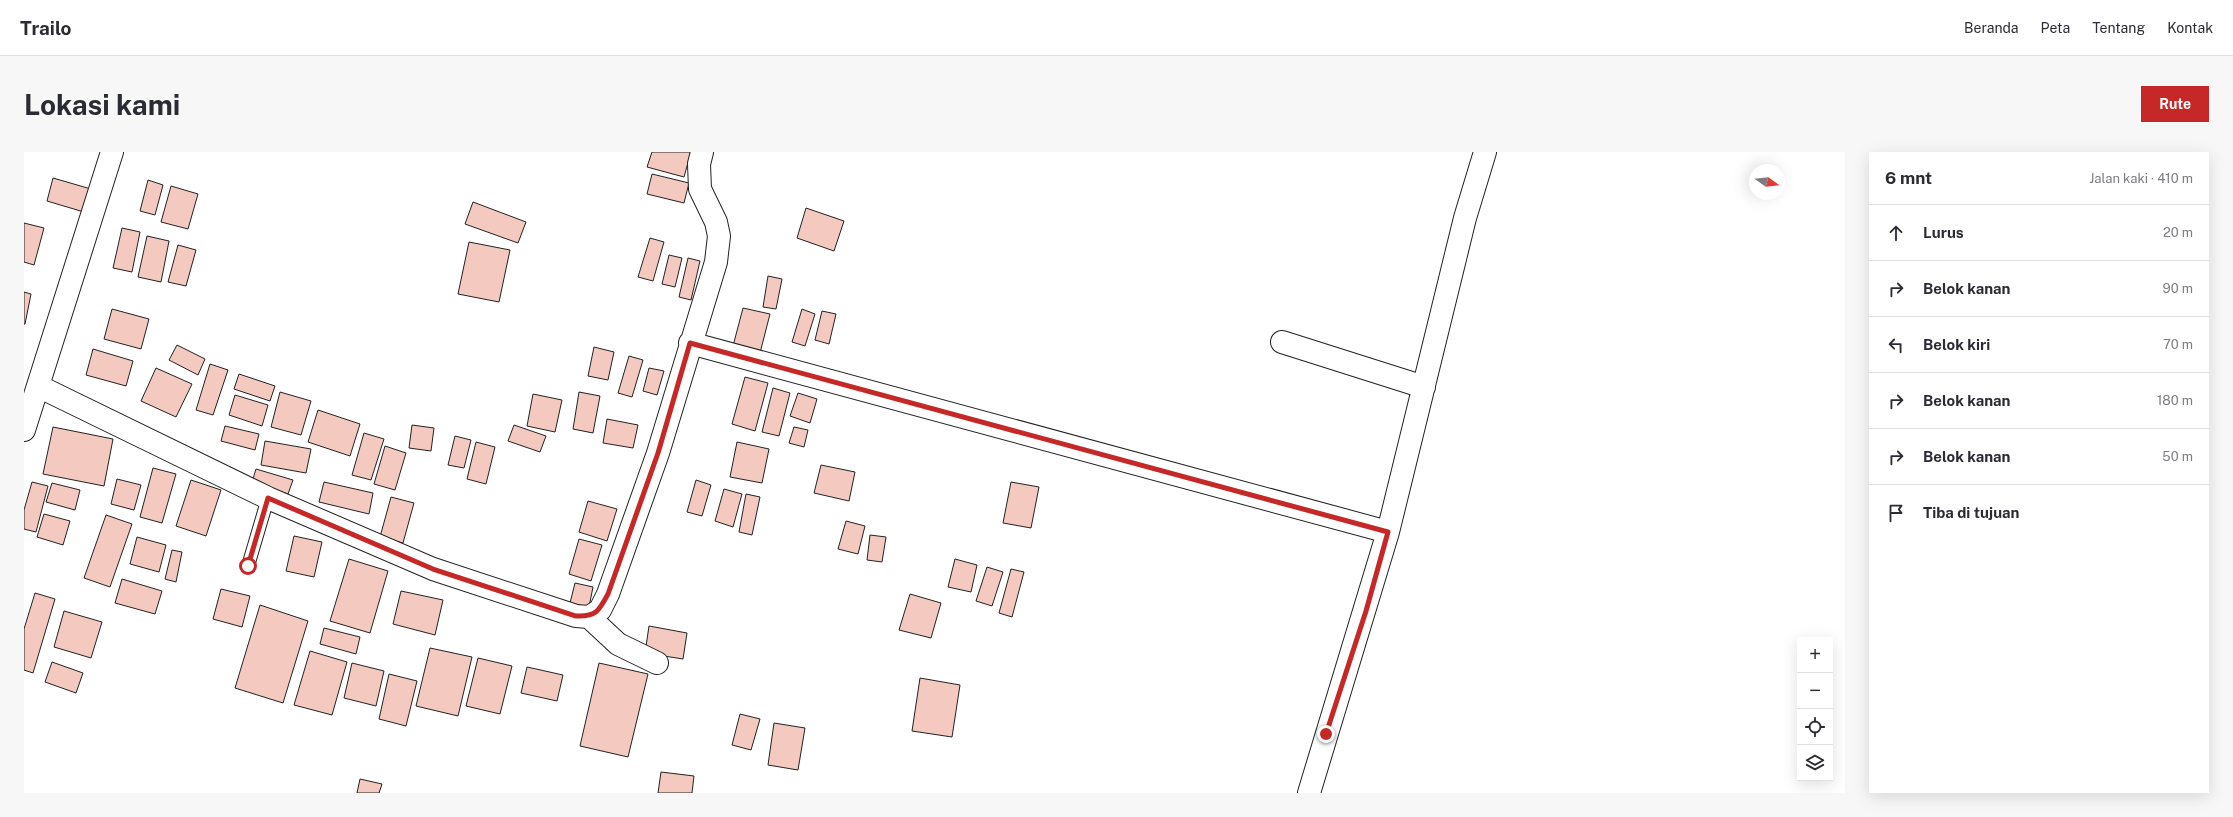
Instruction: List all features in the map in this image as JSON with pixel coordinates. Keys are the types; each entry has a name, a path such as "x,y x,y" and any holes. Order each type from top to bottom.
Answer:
{"street":[{"path":"24,430 112,152"},
{"path":"38,386 268,498 433,569 576,616 589,617 600,610 608,594 658,453 718,249 719,236 716,222 700,189 699,164 702,152"},
{"path":"1310,793 1388,532 1414,384 1485,152"},
{"path":"1282,342 1414,384"},
{"path":"690,343 1388,532"},
{"path":"589,617 618,644 657,663"}],"lane":[{"path":"248,566 268,498"}],"building":[{"path":"652,152 691,152 684,177 647,167"},
{"path":"652,174 689,183 684,203 647,194"},
{"path":"53,178 91,189 84,212 47,201"},
{"path":"148,180 163,185 155,215 140,211"},
{"path":"171,186 198,194 188,229 161,222"},
{"path":"473,202 526,222 518,243 465,224"},
{"path":"806,208 844,221 834,251 797,238"},
{"path":"24,223 44,228 34,265 24,262"},
{"path":"122,228 140,232 132,272 113,268"},
{"path":"147,236 169,241 161,282 138,277"},
{"path":"650,238 664,242 653,281 638,277"},
{"path":"469,242 510,250 499,302 458,294"},
{"path":"178,245 196,250 186,286 168,282"},
{"path":"669,255 682,258 675,287 662,284"},
{"path":"688,258 700,261 691,300 679,297"},
{"path":"768,276 782,279 776,309 763,307"},
{"path":"24,292 31,294 25,324 24,324"},
{"path":"743,308 770,314 760,353 733,346"},
{"path":"112,309 149,319 141,349 104,339"},
{"path":"802,309 815,314 805,346 792,342"},
{"path":"822,311 836,314 829,344 815,340"},
{"path":"177,345 205,359 198,375 169,360"},
{"path":"594,347 614,352 608,380 588,376"},
{"path":"93,349 133,361 126,386 86,375"},
{"path":"629,356 643,360 632,397 618,393"},
{"path":"210,364 228,370 213,415 196,410"},
{"path":"156,368 192,384 176,417 141,401"},
{"path":"649,368 664,371 657,395 643,391"},
{"path":"239,374 275,386 270,401 234,389"},
{"path":"745,377 768,383 755,431 732,424"},
{"path":"773,388 790,393 779,436 762,432"},
{"path":"280,392 311,401 301,435 271,427"},
{"path":"579,392 600,396 593,433 573,429"},
{"path":"798,393 817,399 810,423 790,416"},
{"path":"533,394 562,400 555,432 527,426"},
{"path":"235,395 268,405 262,426 229,415"},
{"path":"318,410 360,424 350,456 308,442"},
{"path":"607,419 638,425 633,448 603,443"},
{"path":"412,425 434,428 431,451 409,448"},
{"path":"514,425 546,436 540,452 508,441"},
{"path":"225,426 259,434 255,450 221,441"},
{"path":"53,427 113,439 104,486 43,474"},
{"path":"794,427 808,430 804,447 789,443"},
{"path":"364,433 384,439 371,480 352,475"},
{"path":"455,436 471,440 464,468 448,465"},
{"path":"265,441 311,449 306,473 261,465"},
{"path":"476,442 495,447 486,484 467,479"},
{"path":"737,442 769,449 762,483 730,477"},
{"path":"385,446 406,453 395,490 374,484"},
{"path":"821,465 855,472 849,501 814,493"},
{"path":"153,468 176,474 162,523 140,517"},
{"path":"256,469 293,480 288,494 252,482"},
{"path":"117,479 141,485 134,510 111,504"},
{"path":"191,480 221,490 206,536 176,526"},
{"path":"696,480 711,485 702,516 687,512"},
{"path":"32,482 48,486 36,532 24,529 24,510"},
{"path":"324,482 373,493 369,514 319,502"},
{"path":"1011,482 1039,487 1031,528 1003,523"},
{"path":"52,483 80,490 75,510 46,502"},
{"path":"724,489 742,494 733,527 715,521"},
{"path":"746,494 760,497 752,535 739,532"},
{"path":"391,497 414,503 403,543 380,537"},
{"path":"588,501 617,509 607,541 579,532"},
{"path":"44,514 70,521 63,545 37,537"},
{"path":"106,515 132,524 110,587 84,578"},
{"path":"846,521 865,526 858,554 838,549"},
{"path":"870,535 886,537 882,562 867,560"},
{"path":"294,536 322,542 314,577 286,571"},
{"path":"137,537 166,545 159,572 130,564"},
{"path":"579,539 602,545 591,581 569,574"},
{"path":"172,550 182,552 176,582 165,579"},
{"path":"349,559 388,571 370,633 330,621"},
{"path":"955,559 977,565 971,592 948,587"},
{"path":"987,567 1003,572 992,606 976,601"},
{"path":"1011,569 1024,572 1012,617 999,613"},
{"path":"122,579 162,591 155,614 115,603"},
{"path":"575,583 593,587 589,607 570,603"},
{"path":"221,589 250,596 242,627 213,619"},
{"path":"401,591 443,600 435,635 393,624"},
{"path":"35,593 55,599 33,673 24,670 24,629"},
{"path":"910,594 941,603 931,638 899,630"},
{"path":"260,605 308,621 283,703 235,688"},
{"path":"64,611 102,622 91,658 54,647"},
{"path":"649,626 687,633 683,659 645,653"},
{"path":"324,628 360,637 356,654 320,644"},
{"path":"430,648 472,657 458,716 416,706"},
{"path":"310,651 347,662 332,715 294,705"},
{"path":"478,658 512,666 500,714 466,706"},
{"path":"52,662 83,673 76,693 45,682"},
{"path":"352,663 384,671 376,706 344,698"},
{"path":"599,663 648,674 628,757 580,746"},
{"path":"527,667 563,675 557,701 521,693"},
{"path":"389,674 417,681 406,726 379,719"},
{"path":"920,678 960,685 952,737 912,731"},
{"path":"740,714 760,719 751,750 732,745"},
{"path":"774,723 805,728 798,770 768,765"},
{"path":"661,772 694,776 692,793 658,793"},
{"path":"360,779 382,784 379,793 357,793"}],"route":[{"path":"248,566 268,498 433,569 576,616 589,617 600,610 608,594 658,453 690,343 1388,532 1366,611 1326,734"}]}
